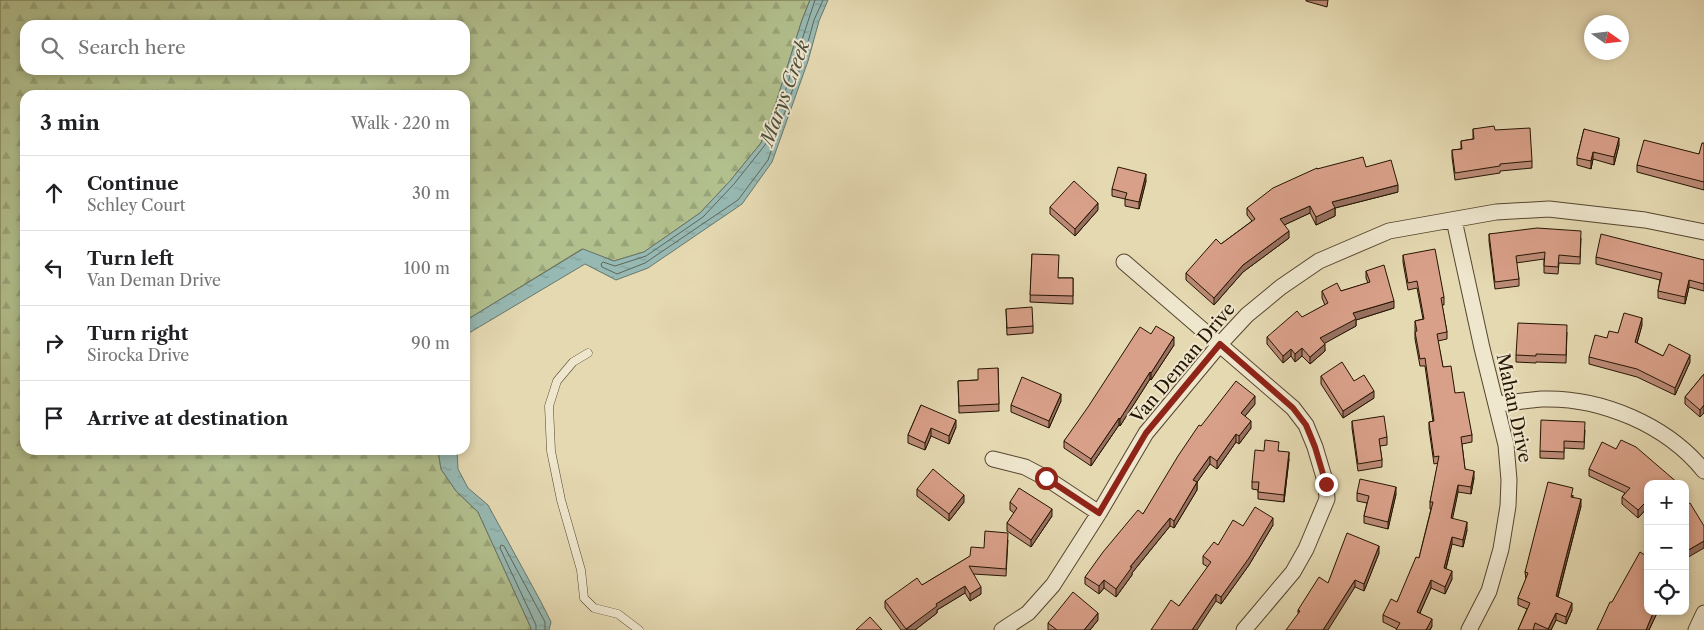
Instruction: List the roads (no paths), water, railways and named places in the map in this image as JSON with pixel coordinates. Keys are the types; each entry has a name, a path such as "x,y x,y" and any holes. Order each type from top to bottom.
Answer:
{"street":[{"name":"Van Deman Drive","path":"1002,630 1028,612 1053,585 1099,513 1146,433 1220,344 1254,309 1281,287 1319,261 1389,231 1496,212 1549,209 1645,220 1704,232"},
{"name":"Mahan Drive","path":"1454,220 1506,445 1509,480 1508,506 1501,549 1489,592 1469,630"},
{"path":"1124,262 1293,408 1306,425 1315,447 1326,484 1327,499 1306,549 1293,572 1244,630"},
{"path":"1496,404 1543,399 1605,406 1651,427 1678,445 1704,471"},
{"path":"992,460 1032,471 1046,478 1099,513"},
{"path":"1696,630 1704,613"}],"lane":[{"path":"588,353 573,362 558,381 549,406 551,451 561,500 581,570 584,598 594,608 618,614 639,630"}],"water":[{"name":"Marys Creek","path":"810,0 828,0 819,21 808,61 772,162 742,204 648,268 616,280 585,264 470,332 470,318 583,249 614,261 644,252 700,213 730,181 761,143 774,109"},
{"path":"439,455 457,455 458,469 468,488 488,505 541,602 551,622 549,630 531,630 478,512 456,491 441,469"}]}
